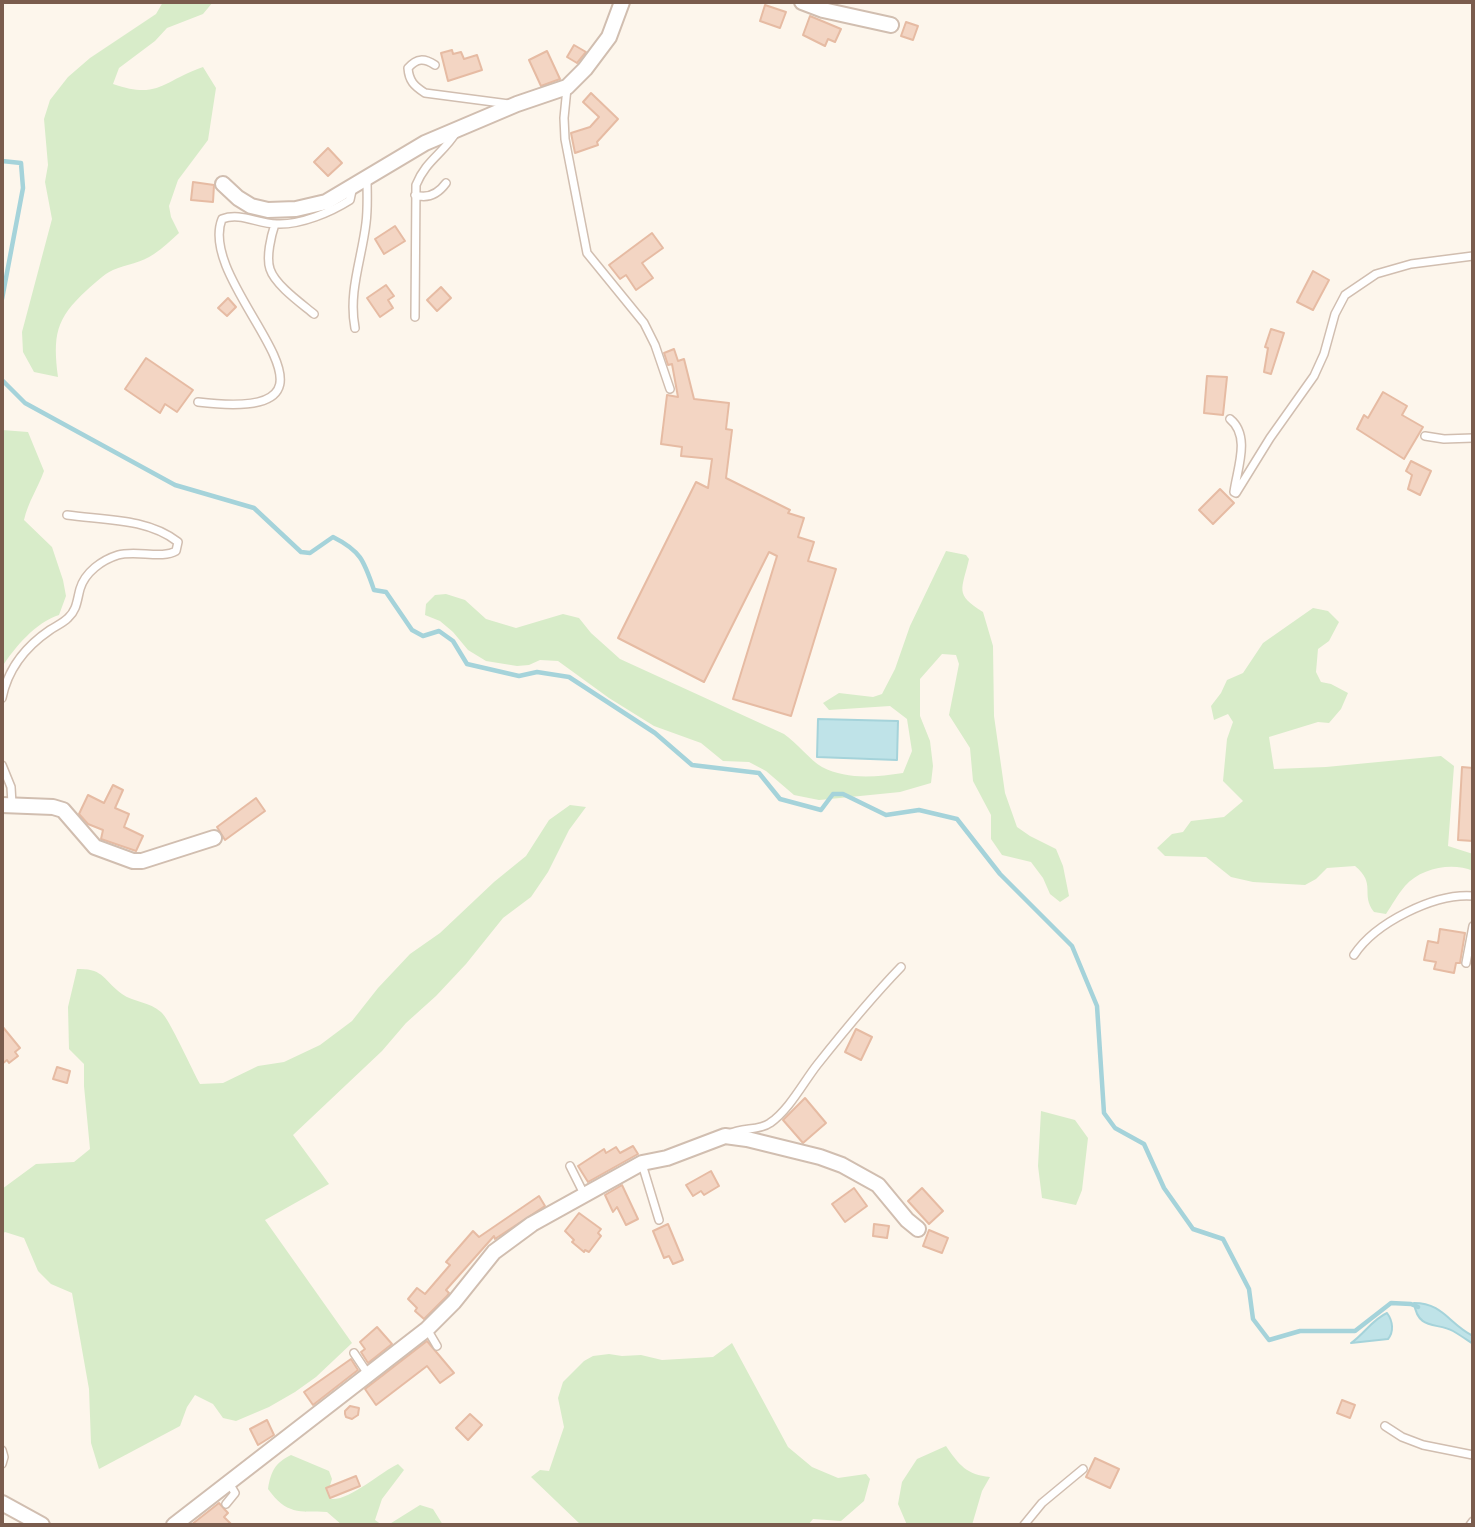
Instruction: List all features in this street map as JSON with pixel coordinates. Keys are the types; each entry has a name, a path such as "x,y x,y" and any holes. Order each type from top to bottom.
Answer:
{"street":[{"path":"223,184 238,198 268,210 296,209 326,202 425,143 517,104 567,87 585,69 609,37 622,2"},
{"path":"802,2 823,10 891,25"},
{"path":"7,805 63,810 95,847 133,861 142,861 214,838"},
{"path":"174,1525 427,1329 454,1302 494,1252 532,1224 642,1163 667,1158 725,1136 799,1152 842,1165 878,1185 918,1229"},
{"path":"2,1503 37,1524"}],"lane":[{"path":"435,65 419,59 408,68 409,77 415,87 425,93 517,104"},
{"path":"567,87 565,139 587,253 644,323 655,345 670,389"},
{"path":"415,317 415,195 422,170 459,128"},
{"path":"355,328 353,299 366,223 367,177"},
{"path":"415,195 432,196 446,183"},
{"path":"198,401 218,404 261,403 276,394 282,378 276,357 240,297 220,246 219,227 222,219 232,215 275,224 290,223 335,209 351,200 353,185"},
{"path":"275,224 270,270 287,291 314,314"},
{"path":"1230,419 1238,425 1241,434 1236,493 1270,438 1314,376 1324,354 1338,307 1345,295 1376,274 1411,264 1473,256"},
{"path":"1425,436 1444,439 1473,438"},
{"path":"2,698 13,666 32,643 68,618 77,606 80,587 86,575 100,563 119,554 141,552 170,555 176,551 178,542 166,533 144,526 67,515"},
{"path":"2,765 11,787 7,805"},
{"path":"1354,956 1362,943 1379,929 1404,915 1424,905 1461,895 1473,896"},
{"path":"1466,963 1473,926"},
{"path":"725,1136 747,1128 763,1127 781,1113 842,1033 901,967"},
{"path":"642,1163 659,1220"},
{"path":"570,1166 584,1194"},
{"path":"427,1329 437,1346"},
{"path":"354,1353 368,1374"},
{"path":"1385,1426 1402,1437 1423,1445 1473,1455"},
{"path":"2,1450 2,1464"},
{"path":"1024,1525 1042,1503 1083,1469"},
{"path":"226,1504 235,1493 228,1482"}],"green space":[{"path":"163,2 213,2 203,14 167,28 155,41 119,68 113,84 141,90 151,89 203,67 216,88 208,140 178,180 169,206 179,233 154,254 110,272 76,300 62,319 59,329 56,350 58,377 34,372 23,352 22,332 52,219 45,182 48,165 44,119 50,100 68,77 90,58 156,14"},
{"path":"2,430 28,432 44,471 24,520 52,547 66,596 59,615 42,623 27,636 2,667"},
{"path":"946,551 966,555 969,559 962,590 968,600 983,612 993,646 994,716 1005,793 1017,827 1056,849 1063,866 1069,896 1060,902 1050,894 1043,878 1031,862 1002,855 991,839 991,815 973,781 970,748 949,715 959,664 956,655 942,654 920,679 920,716 930,741 933,766 931,783 900,792 819,800 794,795 766,771 749,762 723,761 701,743 654,726 558,661 540,660 517,666 486,661 468,650 440,621 425,615 426,604 435,595 446,594 465,600 486,619 516,628 563,614 579,618 591,633 620,659 784,734 822,767 851,776 903,773 912,751 907,719 890,706 829,710 823,703 839,693 873,697 882,694 895,669 910,626"},
{"path":"1313,608 1328,611 1339,622 1329,641 1318,649 1316,672 1321,682 1348,693 1341,709 1329,723 1318,722 1269,737 1274,769 1441,756 1454,766 1448,846 1473,854 1473,871 1446,867 1419,875 1405,886 1386,914 1374,912 1370,906 1365,878 1355,866 1327,868 1305,885 1253,882 1231,877 1206,857 1165,856 1157,848 1172,834 1183,832 1191,821 1224,817 1243,801 1223,781 1227,739 1233,722 1228,714 1214,720 1211,706 1227,680 1243,673 1263,643"},
{"path":"570,805 586,807 569,830 548,872 531,897 503,918 436,996 293,1135 329,1184 265,1220 352,1343 316,1377 295,1392 236,1421 223,1418 213,1404 195,1395 180,1426 99,1469 91,1443 89,1389 72,1293 51,1284 38,1271 24,1238 5,1232 2,1234 2,1189 36,1164 74,1162 90,1149 84,1064 69,1049 68,1007 77,969 98,973 122,994 161,1012 200,1084 223,1083 258,1066 284,1062 320,1045 352,1021 410,954 440,933 526,856 549,820"},
{"path":"1041,1111 1075,1120 1088,1138 1082,1190 1076,1205 1042,1198 1038,1166"},
{"path":"732,1343 788,1447 812,1467 838,1478 866,1474 870,1479 864,1501 841,1521 813,1519 808,1525 581,1525 531,1477 540,1470 549,1471 564,1427 558,1398 563,1382 584,1361 593,1356 609,1354 641,1355 662,1360 713,1357"},
{"path":"946,1446 964,1468 990,1477 982,1491 972,1525 907,1525 898,1504 902,1482 917,1459"},
{"path":"291,1455 329,1471 332,1479 329,1489 331,1499 347,1496 398,1464 404,1470 382,1499 375,1520 382,1525 342,1525 327,1512 294,1510 281,1503 268,1489 269,1483 277,1465"},
{"path":"420,1505 433,1509 443,1525 388,1525"}],"water":[{"path":"818,719 898,721 897,760 817,757"},
{"path":"1414,1303 1439,1310 1473,1336 1473,1344 1447,1328 1424,1322 1416,1312"},
{"path":"1387,1313 1392,1326 1388,1339 1351,1343 1377,1319"}],"building":[{"path":"765,5 786,12 780,28 760,21"},
{"path":"810,16 841,29 835,42 828,39 825,46 803,35"},
{"path":"906,22 918,26 913,40 901,36"},
{"path":"574,45 586,52 577,63 567,57"},
{"path":"452,50 453,54 461,52 464,59 477,55 482,70 448,81 441,53"},
{"path":"547,51 560,79 541,86 529,60"},
{"path":"591,93 618,119 597,142 598,145 575,153 571,133 590,127 599,117 583,102"},
{"path":"328,148 342,163 328,176 314,162"},
{"path":"193,182 214,185 213,202 191,200"},
{"path":"395,226 405,241 384,254 375,239"},
{"path":"652,233 663,248 642,263 653,278 636,290 626,275 620,279 609,265"},
{"path":"1313,271 1329,280 1313,310 1297,302"},
{"path":"386,285 394,296 388,300 393,308 380,317 367,298"},
{"path":"441,287 451,298 437,311 427,300"},
{"path":"228,298 236,307 227,316 218,308"},
{"path":"1271,329 1284,333 1271,374 1264,372 1268,348 1265,347"},
{"path":"674,349 678,361 684,359 694,399 729,403 726,429 732,430 726,478 790,510 788,513 804,518 798,537 814,542 808,561 836,569 791,716 733,699 777,556 769,552 704,682 618,638 696,482 708,488 712,459 681,456 682,447 661,444 667,395 678,397 672,364 668,365 664,353"},
{"path":"146,358 193,390 177,412 165,404 160,413 125,389"},
{"path":"1207,376 1227,377 1223,415 1204,413"},
{"path":"1383,392 1407,406 1402,415 1423,427 1404,459 1357,429 1364,415 1368,418"},
{"path":"1411,461 1431,471 1420,495 1408,489 1412,475 1406,471"},
{"path":"1220,489 1234,503 1213,524 1199,510"},
{"path":"1462,767 1473,768 1473,841 1458,840"},
{"path":"113,785 123,790 115,808 129,814 124,827 143,836 136,851 101,839 103,830 88,824 79,814 88,795 104,803"},
{"path":"256,798 265,811 225,840 217,827"},
{"path":"1440,929 1465,933 1460,963 1456,963 1454,973 1434,969 1436,962 1424,960 1428,941 1438,943"},
{"path":"2,1026 20,1048 15,1052 18,1056 9,1063 7,1060 2,1064"},
{"path":"856,1029 872,1037 861,1060 845,1052"},
{"path":"57,1067 70,1071 67,1083 53,1079"},
{"path":"805,1098 826,1123 803,1143 783,1120"},
{"path":"633,1146 638,1154 588,1182 578,1166 604,1149 606,1153 616,1147 620,1153"},
{"path":"711,1171 719,1186 704,1195 701,1191 693,1196 686,1185"},
{"path":"622,1185 638,1219 626,1225 617,1207 613,1212 605,1195"},
{"path":"854,1188 867,1206 845,1222 832,1204"},
{"path":"922,1188 943,1211 929,1224 908,1201"},
{"path":"539,1196 545,1206 495,1239 494,1236 446,1290 449,1293 447,1296 424,1319 415,1311 417,1308 408,1299 417,1288 425,1294 450,1265 446,1262 473,1231 479,1237"},
{"path":"579,1213 601,1229 598,1233 601,1236 589,1252 584,1252 572,1242 574,1240 565,1231"},
{"path":"668,1224 683,1260 673,1264 669,1256 664,1258 653,1231"},
{"path":"874,1224 889,1226 887,1238 873,1236"},
{"path":"929,1230 948,1238 942,1253 923,1246"},
{"path":"377,1327 392,1344 368,1363 361,1352 365,1349 360,1342"},
{"path":"427,1341 454,1373 440,1383 427,1366 376,1405 365,1389"},
{"path":"351,1359 358,1370 313,1405 304,1392"},
{"path":"1342,1400 1355,1405 1350,1418 1337,1413"},
{"path":"350,1406 359,1408 358,1415 352,1419 345,1414"},
{"path":"470,1414 482,1425 468,1440 456,1428"},
{"path":"267,1420 274,1435 258,1445 250,1429"},
{"path":"1095,1458 1119,1469 1110,1488 1086,1477"},
{"path":"356,1476 360,1486 330,1498 326,1488"},
{"path":"219,1503 228,1513 224,1517 232,1525 191,1525"}],"waterway":[{"path":"2,161 21,163 23,188 2,299"},
{"path":"2,380 25,403 175,485 254,508 301,552 310,553 333,537 342,542 356,552 374,590 386,592 412,630 423,636 439,631 453,641 467,664 519,676 537,672 569,677 655,733 692,765 759,773 780,799 821,810 833,794 843,794 886,815 919,810 957,819 1000,874 1072,946 1097,1006 1104,1113 1115,1128 1144,1144 1164,1188 1193,1229 1223,1239 1249,1289 1253,1319 1269,1340 1300,1331 1355,1331 1391,1303 1418,1307"}]}
